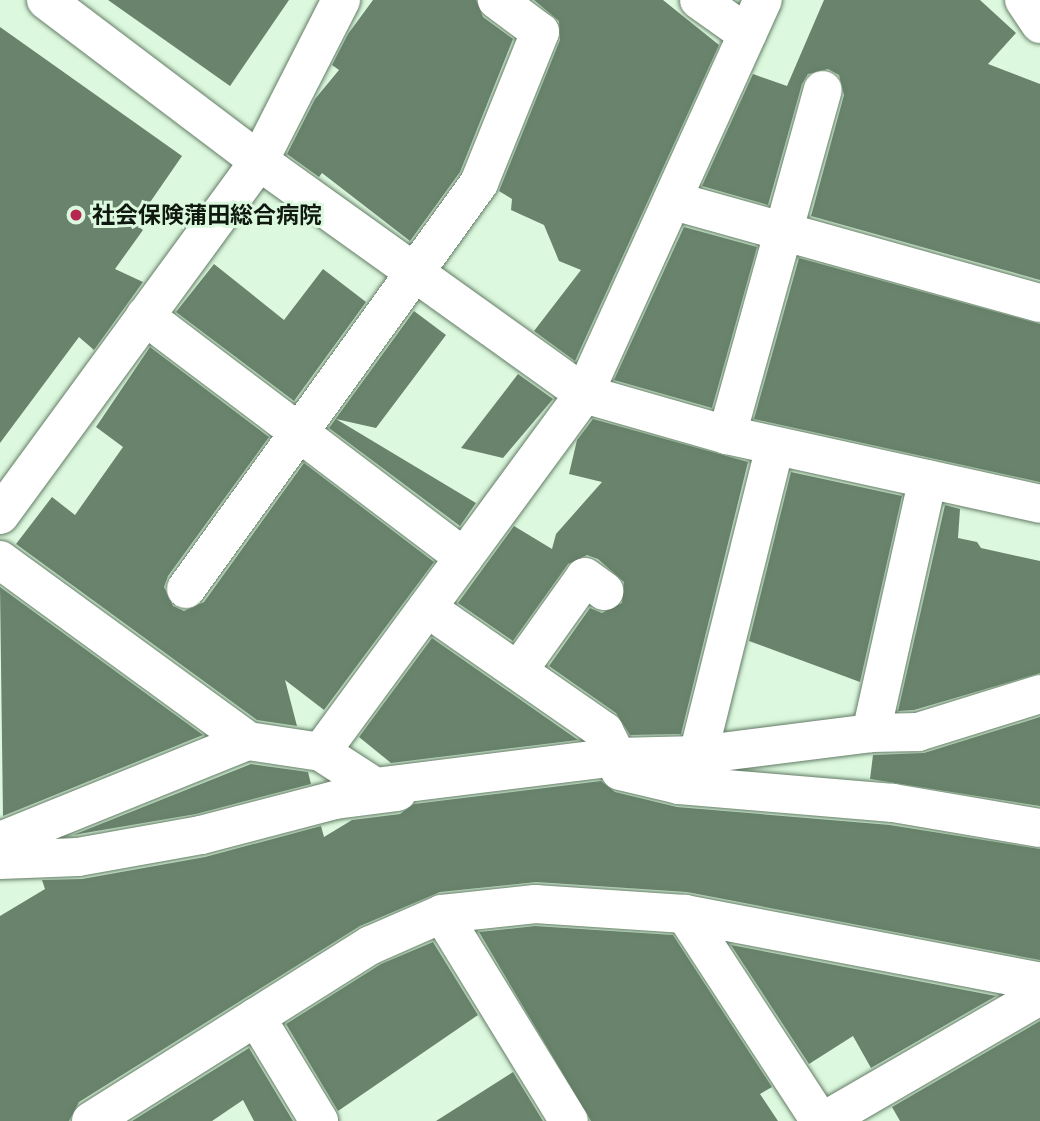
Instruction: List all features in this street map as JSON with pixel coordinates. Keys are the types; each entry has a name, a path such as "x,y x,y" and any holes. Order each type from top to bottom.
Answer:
{"street":[{"path":"46,0 259,161 584,394 727,435 1040,505"},
{"path":"0,515 259,161 341,0"},
{"path":"186,589 417,273 479,183 540,32 498,0"},
{"path":"699,0 747,34"},
{"path":"321,752 584,394 674,201 763,0"},
{"path":"1024,0 1040,24"},
{"path":"727,435 823,90"},
{"path":"674,201 1040,303"},
{"path":"145,316 464,557"},
{"path":"698,755 775,446"},
{"path":"871,733 928,479"},
{"path":"0,560 248,741 321,752 374,787 617,757 698,755 871,733 918,732 1040,694"},
{"path":"518,671 584,577 604,591"},
{"path":"427,608 604,731 617,757"},
{"path":"0,841 248,741"},
{"path":"0,860 78,857 201,835 335,800 614,769 679,785 893,803 1040,828"},
{"path":"91,1121 371,945 442,914 535,904 685,915 1040,982"},
{"path":"442,914 569,1121"},
{"path":"685,915 822,1121 1040,996"},
{"path":"256,1017 319,1121"}],"building":[{"path":"108,0 289,0 230,86"},
{"path":"373,0 476,0 483,17 513,39 460,172 410,241 322,173 319,177 287,154 315,99 339,70 332,65 348,34"},
{"path":"534,0 663,0 719,45 575,361 534,331 581,270 559,261 544,225 511,210 512,199 499,191 560,40 559,21"},
{"path":"824,0 980,0 1016,33 988,64 1040,84 1040,280 811,216 844,95 839,75 828,69 808,74 802,84 768,205 702,186 753,74 787,86"},
{"name":"社会保険蒲田総合病院","path":"0,27 182,156 135,224 143,230 115,269 143,282 94,350 79,337 0,443"},
{"path":"684,227 757,247 712,408 614,380"},
{"path":"799,258 1040,324 1040,482 754,419"},
{"path":"214,264 284,320 323,269 366,302 294,401 176,312"},
{"path":"414,311 446,335 376,428 336,419 476,503 460,526 329,428"},
{"path":"150,347 269,437 168,576 164,587 173,606 184,611 204,602 304,463 434,562 324,710 285,680 297,726 257,720 16,544 52,497 75,515 123,447 96,427"},
{"path":"518,374 553,399 503,458 461,448"},
{"path":"593,419 748,462 681,734 630,735 616,713 549,666 590,608 602,613 622,603 624,582 598,559 587,555 568,564 513,641 458,603 514,526 552,549 556,534 602,482 569,474 577,440"},
{"path":"791,472 902,496 860,682 749,641"},
{"path":"945,505 960,509 958,538 977,542 981,548 1040,561 1040,673 914,710 898,711"},
{"path":"0,587 203,735 3,816"},
{"path":"432,638 578,740 391,763 359,737"},
{"path":"1040,717 1040,806 870,779 873,755 924,753"},
{"path":"251,764 308,772 311,784 196,814 73,835"},
{"path":"601,781 615,792 677,807 890,825 1040,849 1040,960 687,892 536,882 440,892 360,926 79,1102 69,1121 0,1121 0,916 45,889 42,880 82,879 205,857 321,826 324,837 352,820 400,814 414,804"},
{"path":"535,926 673,935 772,1087 760,1094 778,1121 591,1121 479,932"},
{"path":"433,942 478,1015 338,1111 286,1024 381,964"},
{"path":"731,945 996,996 871,1068 853,1036 809,1064"},
{"path":"1040,1021 1040,1121 900,1121 892,1107"},
{"path":"249,1048 293,1121 254,1121 243,1100 212,1121 132,1121"},
{"path":"513,1072 543,1121 436,1121"}],"place":[{"name":"社会保険蒲田総合病院","path":"76,215"}]}
